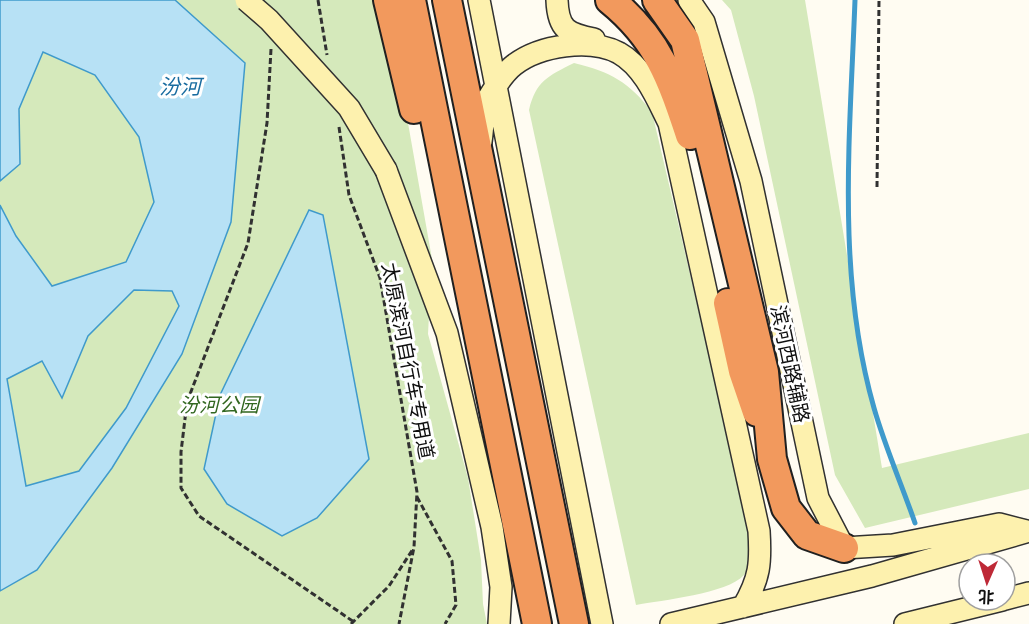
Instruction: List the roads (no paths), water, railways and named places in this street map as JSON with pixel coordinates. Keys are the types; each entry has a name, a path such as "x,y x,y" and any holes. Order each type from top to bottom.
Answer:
{"highway":[{"path":"388,0 422,142 450,198"},
{"path":"411,0 537,624"},
{"path":"447,0 574,624"},
{"path":"610,0 626,13 662,59 692,141 743,371 786,508 807,535 844,548"},
{"path":"657,0 685,40 764,372 772,459"}],"main road":[{"path":"246,0 269,20 349,108 386,170 447,333 492,527 501,587 499,624"},
{"path":"479,0 602,624"},
{"path":"557,0 558,16 563,27 575,36 606,41 648,82 669,123 724,363 759,531 760,562 756,585 743,607"},
{"name":"滨河西路辅路","path":"689,0 704,22 751,182 818,498 844,548"},
{"path":"479,157 488,99 514,65 550,48 591,43 620,54"},
{"path":"844,548 893,545 999,524 1028,531"},
{"path":"671,624 872,576 1028,531"},
{"path":"905,624 957,611"}],"water":[{"name":"汾河","path":"0,0 175,0 245,63 231,222 182,354 112,468 37,570 0,591 0,205 16,236 52,286 126,262 154,202 139,137 95,75 43,52 19,109 20,164 0,181","holes":["134,290 172,291 179,306 126,408 79,471 26,486 7,379 42,361 62,398 88,336"]},
{"path":"309,210 323,215 369,459 317,518 282,536 227,504 204,469 220,395"}],"waterway":[{"path":"855,0 848,205 854,307 862,358 874,408 915,523"}],"park label":[{"name":"汾河公园","path":"219,405"}]}
